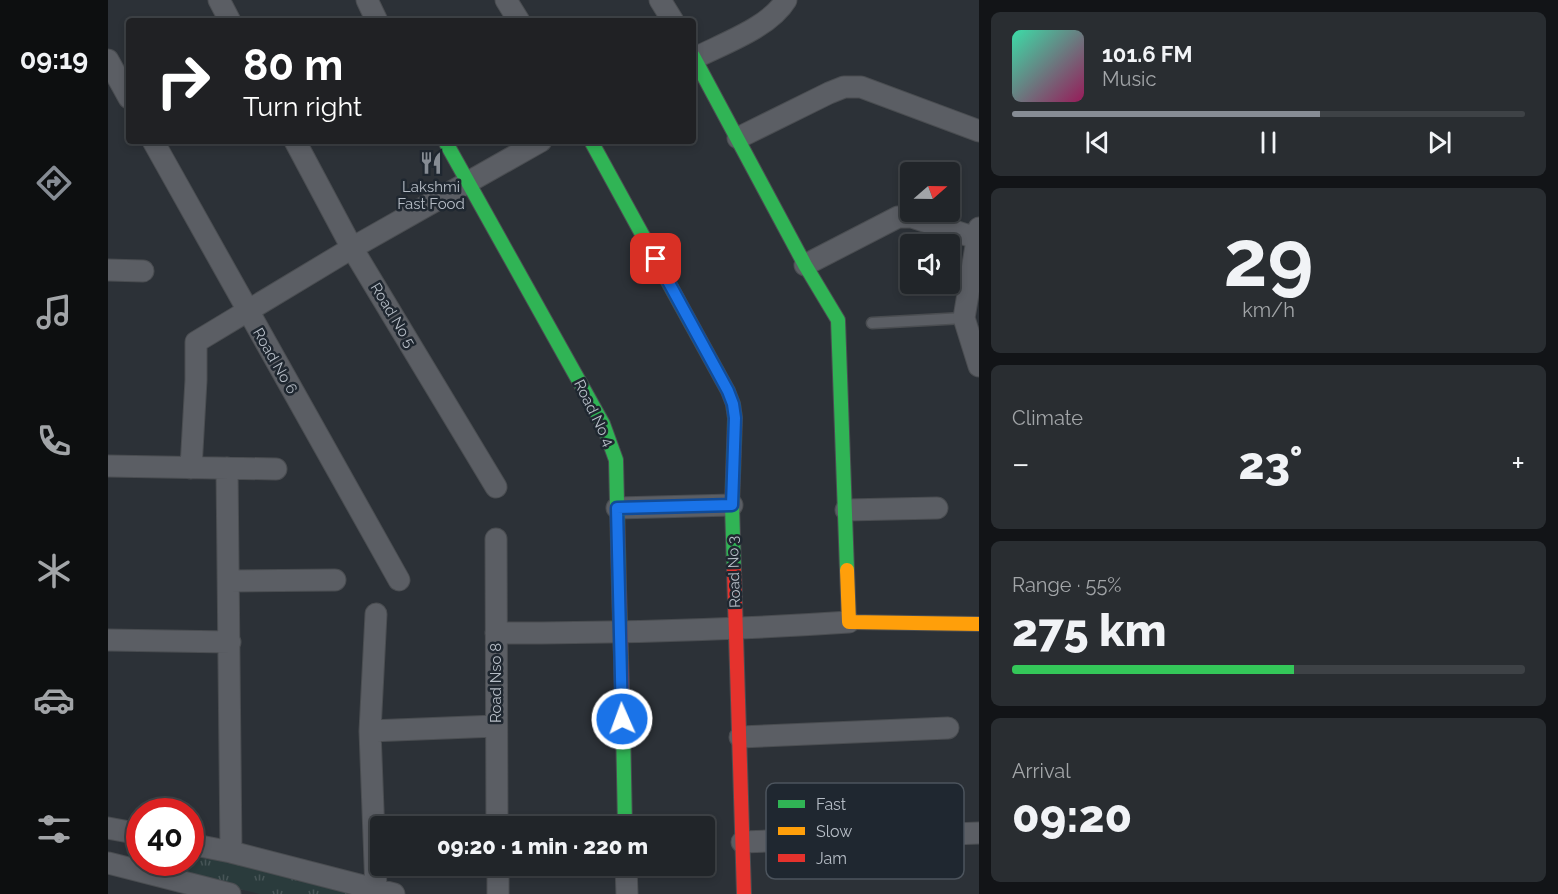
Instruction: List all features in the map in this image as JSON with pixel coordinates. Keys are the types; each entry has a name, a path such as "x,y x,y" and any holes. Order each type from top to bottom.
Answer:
{"street":[{"path":"219,0 228,18"},
{"path":"367,0 376,18"},
{"path":"506,0 517,18"},
{"path":"660,0 671,18"},
{"path":"696,57 757,27 773,16 786,0"},
{"path":"108,60 126,93"},
{"path":"696,62 805,265 838,320 849,622"},
{"path":"738,138 844,87 861,87 979,131"},
{"name":"Road No 6","path":"155,144 399,580"},
{"name":"Road No 5","path":"297,144 352,248 496,487"},
{"name":"Road No 4","path":"447,144 603,423 616,460 625,816"},
{"path":"191,468 196,342 352,248 536,144"},
{"name":"Road No 3","path":"593,144 733,404 735,418 732,505 744,894"},
{"path":"805,265 898,217 912,217 978,233 964,318 979,366"},
{"path":"108,270 143,271"},
{"path":"108,466 276,469"},
{"path":"227,468 231,852"},
{"path":"617,508 732,505"},
{"path":"846,510 937,508"},
{"name":"Road Nso 8","path":"496,539 497,816"},
{"path":"229,581 335,580"},
{"path":"204,847 385,892 370,731 376,614"},
{"path":"496,633 736,630 849,622 979,624"},
{"path":"108,640 230,642"},
{"path":"370,731 496,726"},
{"path":"740,737 948,728"},
{"path":"108,828 126,831"},
{"path":"964,833 979,832"},
{"path":"742,842 766,841"},
{"path":"108,863 230,894"},
{"path":"498,876 498,894"},
{"path":"626,876 627,894"}],"lane":[{"path":"872,323 964,318"}],"green space":[{"path":"204,855 357,894 260,894 186,876 204,876"}],"traffic: fast":[{"path":"696,62 805,265 838,320 847,570"},
{"path":"447,144 603,424 616,460 619,588"},
{"path":"593,144 733,404 735,418 732,505 734,570"},
{"path":"623,726 625,816"}],"traffic: slow":[{"path":"847,570 849,622 979,624"}],"traffic: jam":[{"path":"734,570 744,894"},
{"path":"619,588 623,726"}],"place":[{"name":"Lakshmi Fast Food","path":"431,163"}],"route":[{"path":"622,719 617,508 732,505 735,418 733,404 656,259"}]}
